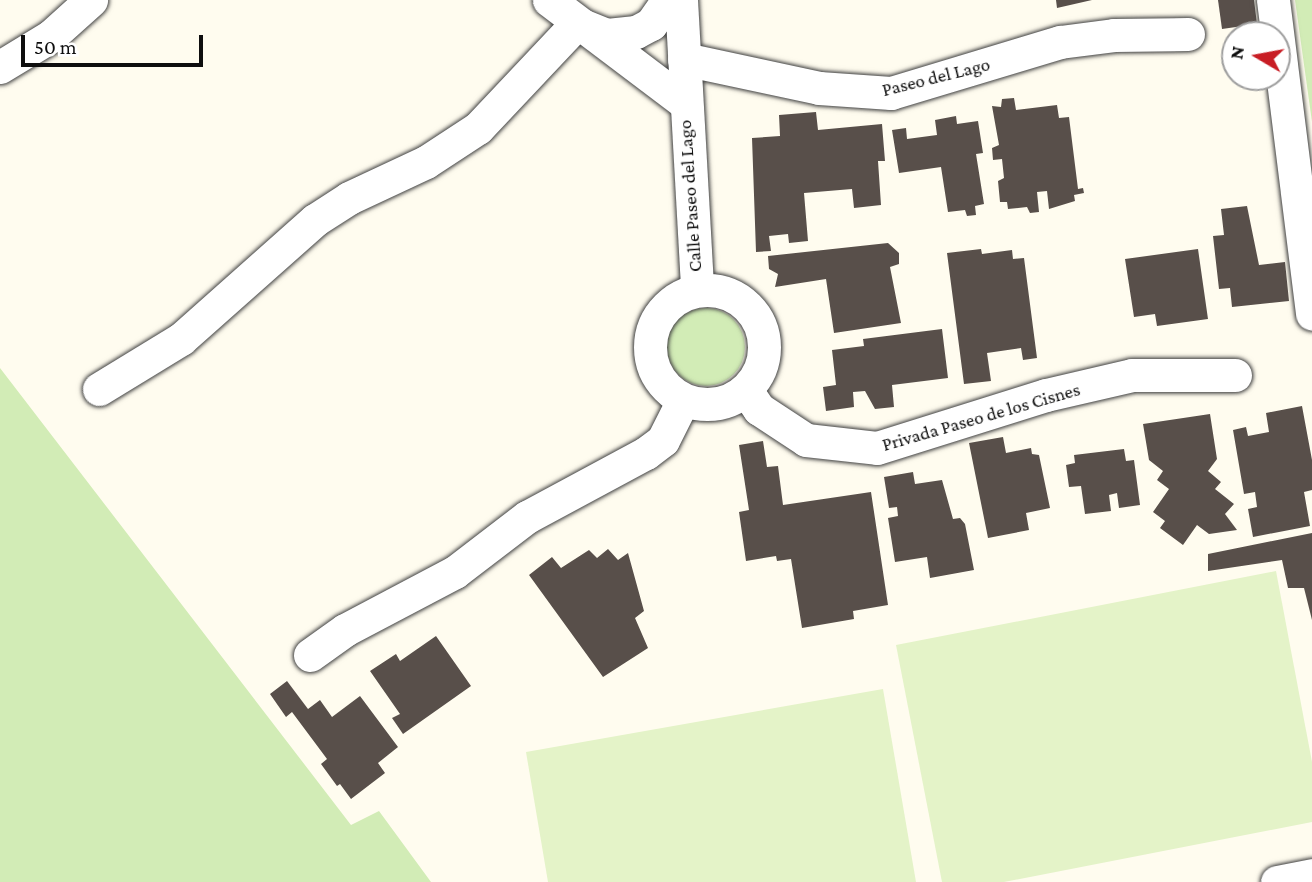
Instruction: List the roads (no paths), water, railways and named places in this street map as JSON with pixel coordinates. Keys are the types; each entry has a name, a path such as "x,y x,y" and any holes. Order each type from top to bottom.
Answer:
{"street":[{"path":"0,67 51,36 91,0"},
{"name":"Calle Paseo del Lago","path":"549,0 684,102"},
{"name":"Calle Paseo del Lago","path":"578,23 607,35 636,32 651,24 668,0"},
{"name":"Calle Paseo del Lago","path":"681,0 684,102 697,289"},
{"path":"1273,0 1312,314"},
{"path":"99,389 181,339 315,220 349,198 426,162 478,128 578,23"},
{"name":"Paseo del Lago","path":"684,59 819,88 891,93 1060,42 1114,34 1188,34"},
{"path":"697,289 719,290 738,298 754,312 763,331 765,353 759,373 746,390 727,401 706,405 683,400 663,385 652,363 650,340 658,316 675,299 697,289"},
{"name":"Privada Paseo de los Cisnes","path":"746,390 759,409 806,440 877,448 1046,395 1132,375 1235,375"},
{"path":"310,655 345,630 455,572 527,517 646,453 663,440 683,400"}]}
